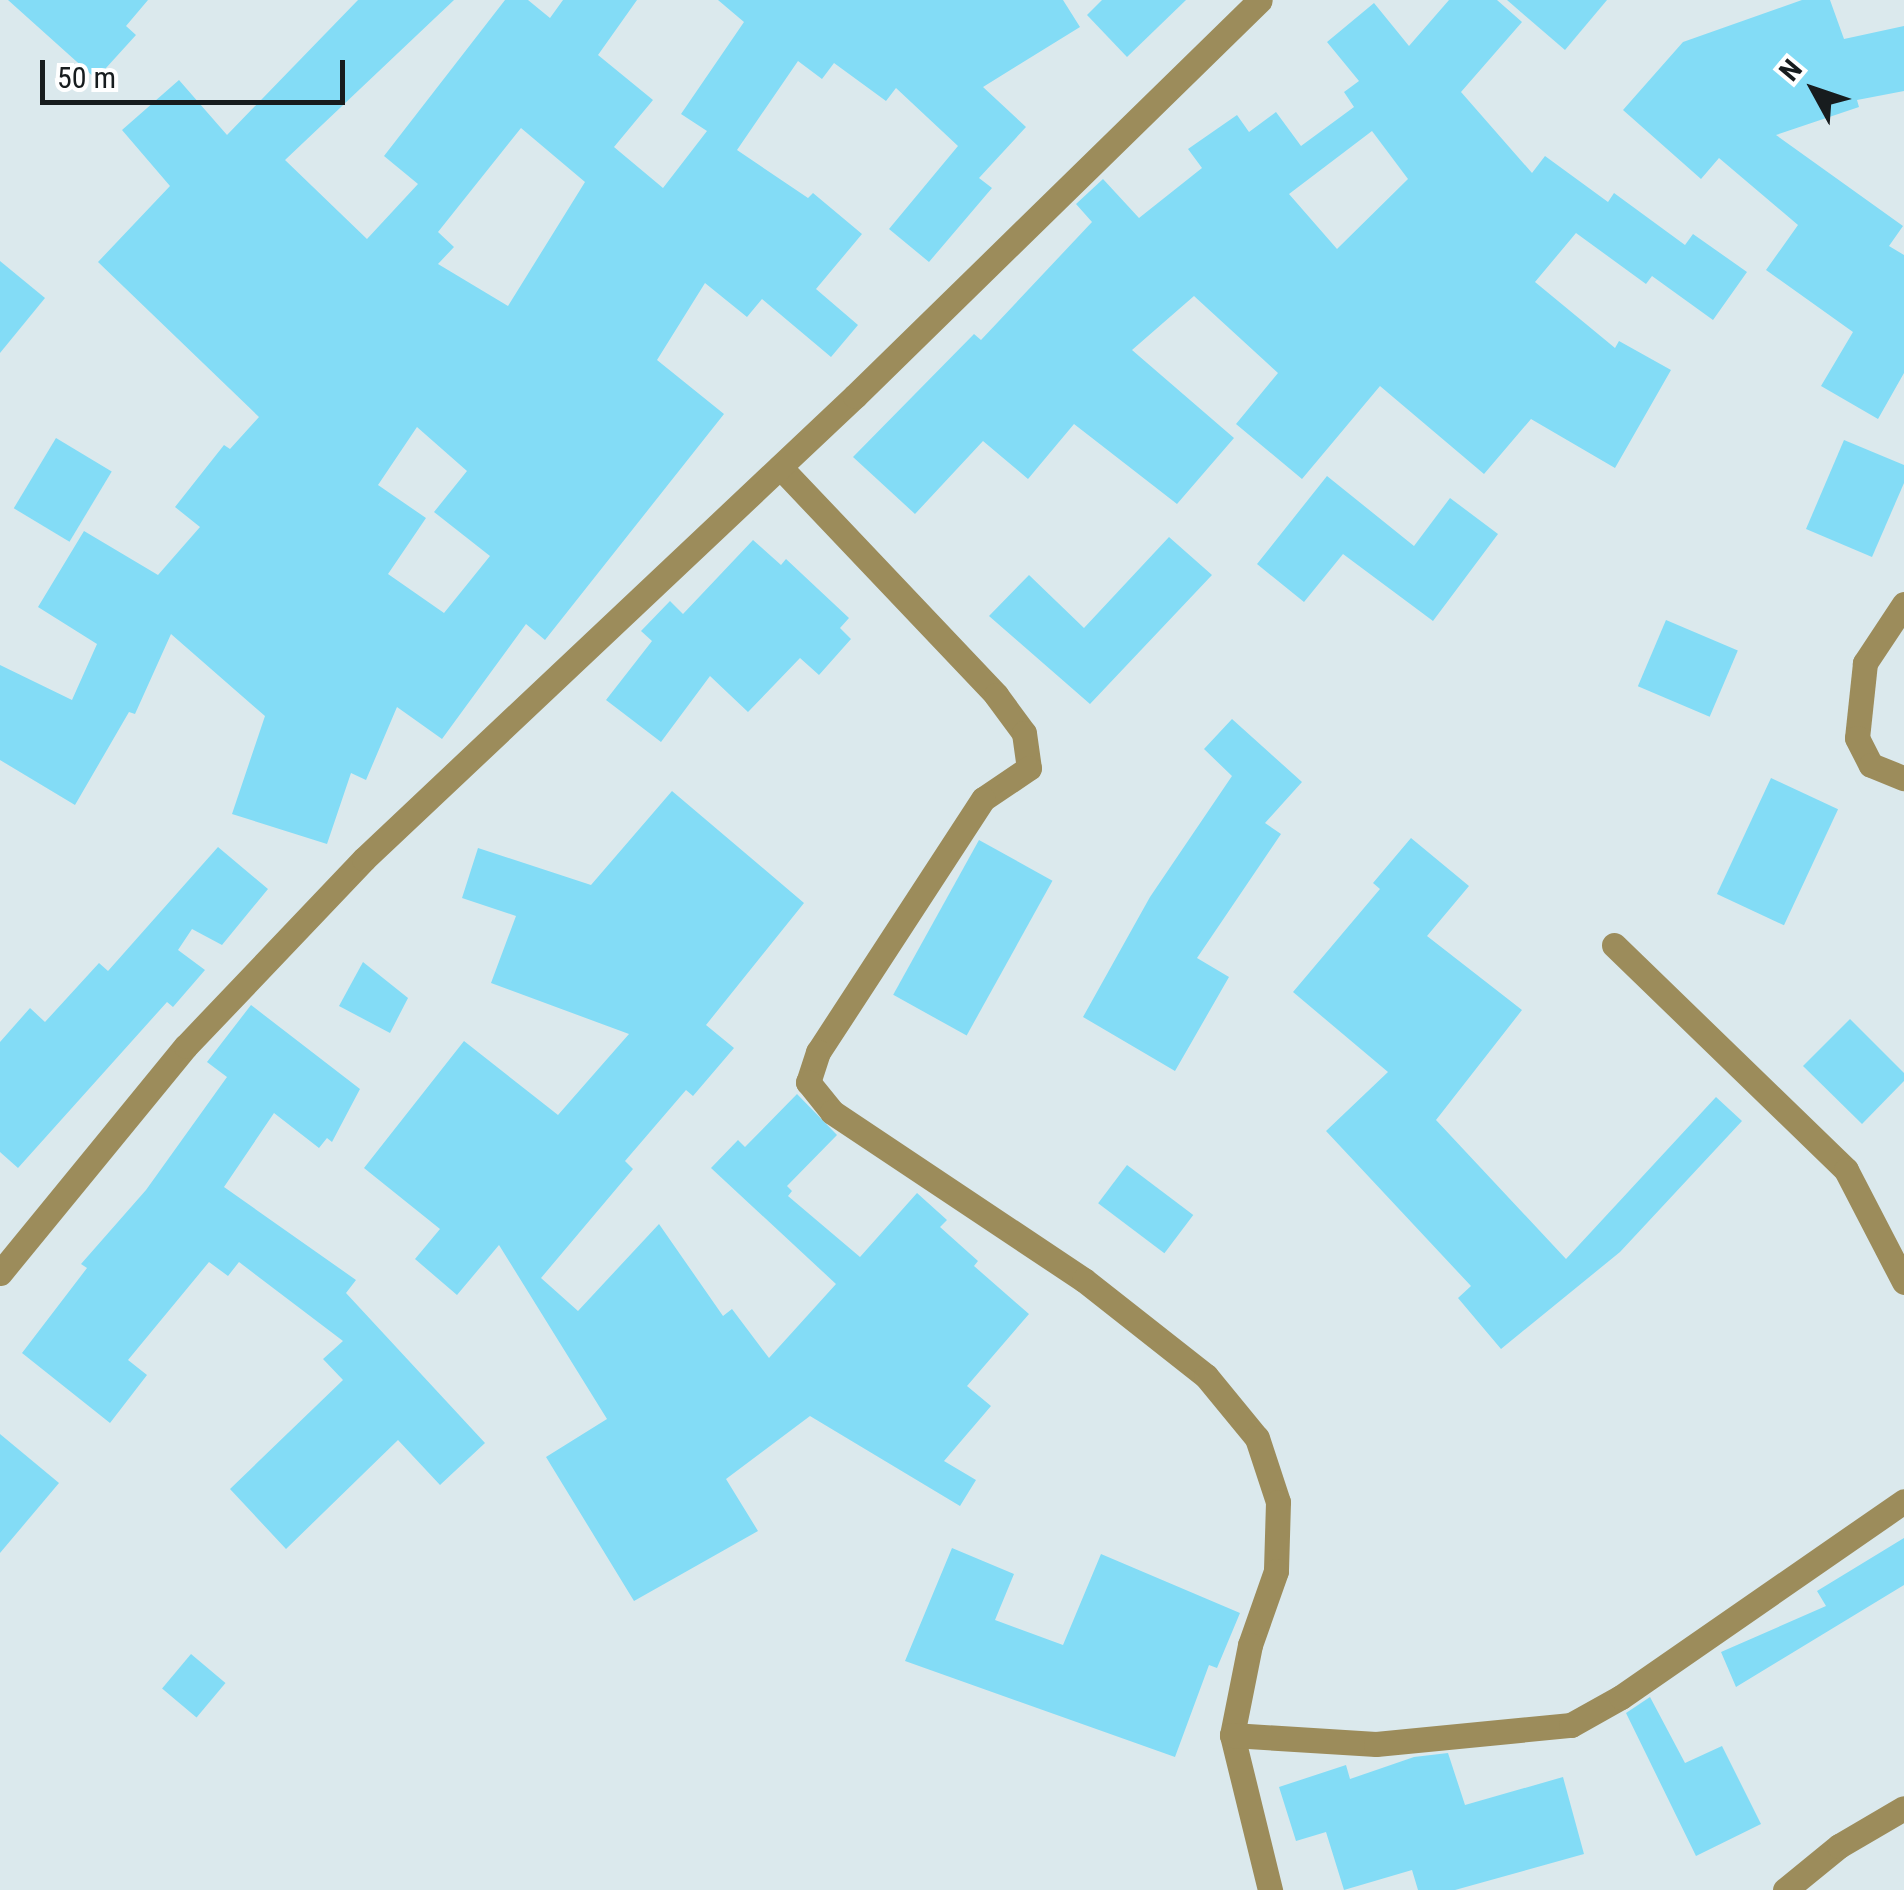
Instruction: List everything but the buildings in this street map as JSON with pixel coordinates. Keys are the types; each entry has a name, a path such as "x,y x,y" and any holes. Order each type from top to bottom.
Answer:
{"street":[{"path":"0,1273 186,1046 364,860 780,467 1260,0"},
{"path":"780,467 996,695 1024,733 1029,768 983,798 818,1052 808,1082 832,1112 1084,1280 1206,1376 1257,1438 1278,1502 1276,1571 1250,1645 1232,1735 1270,1890"},
{"path":"1904,604 1866,663 1857,738 1870,765 1904,778"},
{"path":"1614,945 1846,1170 1904,1282"},
{"path":"1232,1735 1376,1744 1571,1725 1622,1698 1904,1501"},
{"path":"1785,1890 1839,1846 1904,1808"}]}
